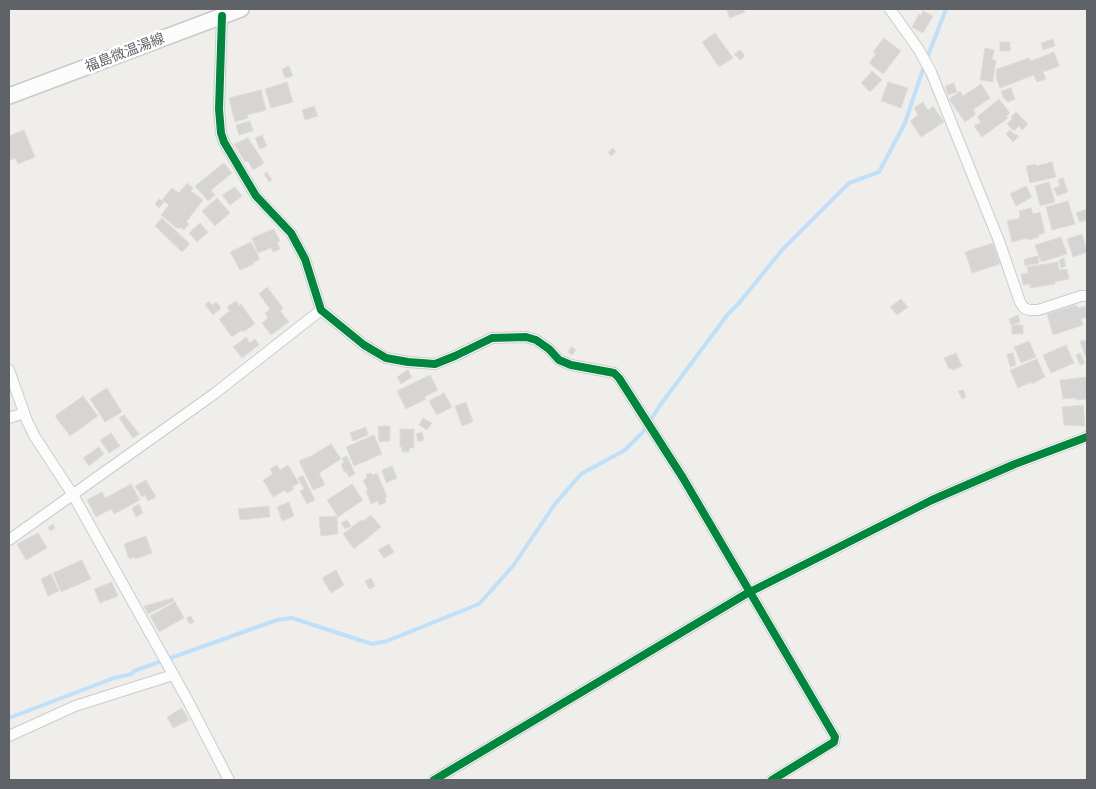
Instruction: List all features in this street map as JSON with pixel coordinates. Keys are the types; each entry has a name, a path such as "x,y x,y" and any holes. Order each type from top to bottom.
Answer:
{"main road":[{"name":"福島微温湯線","path":"9,96 241,9"}],"street":[{"path":"890,9 919,50 931,72 999,240 1020,302 1024,308 1038,310 1081,296 1087,296"},
{"path":"222,16 219,109 221,133 224,142 256,196 291,233 305,259 321,310 364,345 386,358 435,364 492,338 526,337 536,340 549,348 559,360 571,365 614,373 683,478 835,737 834,742 772,780"},
{"path":"9,540 214,394 321,310"},
{"path":"9,370 24,413 36,437 73,495 174,674 228,780"},
{"path":"9,418 24,413"},
{"path":"434,780 751,592 932,500 1015,464 1087,437"},
{"path":"9,736 75,706 174,674"}],"building":[{"path":"726,9 743,9 745,12 730,18"},
{"path":"923,11 933,16 923,33 912,27 919,14 921,15"},
{"path":"715,33 733,58 719,67 702,42"},
{"path":"884,38 901,51 883,74 869,63 876,54 873,52"},
{"path":"1053,39 1055,46 1043,50 1041,43"},
{"path":"1000,42 1010,42 1010,51 1000,51"},
{"path":"985,48 994,50 992,60 996,60 993,82 980,80"},
{"path":"740,50 745,56 740,60 734,54"},
{"path":"1054,52 1059,66 1043,72 1046,79 1037,82 1034,75 1000,88 996,77 997,69 1029,58 1031,61"},
{"path":"289,66 293,76 285,78 282,69"},
{"path":"872,71 882,80 870,92 861,83"},
{"path":"287,82 293,102 271,108 265,89"},
{"path":"888,82 908,88 901,108 881,101"},
{"path":"954,83 957,92 948,95 945,86"},
{"path":"981,84 990,98 973,110 976,114 965,122 949,99 960,91 963,96"},
{"path":"1011,88 1015,99 1008,102 1003,97 1001,91"},
{"path":"261,90 266,110 247,115 248,118 235,122 229,98"},
{"path":"999,99 1010,113 1006,116 1008,118 982,137 974,126 981,122 977,117"},
{"path":"923,102 928,110 933,106 944,122 921,137 910,121 918,115 914,108"},
{"path":"314,106 318,116 305,120 302,110"},
{"path":"1016,112 1028,124 1022,130 1019,126 1014,131 1007,124"},
{"path":"250,121 253,131 239,135 236,125"},
{"path":"24,130 35,157 18,164 15,158 9,161 9,136"},
{"path":"1010,130 1019,136 1013,142 1006,134"},
{"path":"262,135 267,146 260,149 255,138"},
{"path":"248,138 264,163 253,170 248,161 245,162 234,144"},
{"path":"613,148 616,152 611,156 608,152"},
{"path":"1052,162 1056,177 1030,183 1026,166 1036,164 1036,166"},
{"path":"224,163 232,173 211,190 215,195 208,201 195,186"},
{"path":"267,172 272,180 269,182 264,174"},
{"path":"1063,178 1068,192 1057,196 1054,188 1060,186 1058,180"},
{"path":"1049,182 1055,202 1040,206 1035,186"},
{"path":"187,183 193,188 191,191 203,200 186,222 189,224 184,230 180,227 178,229 161,215 169,205 162,200 172,188 179,193"},
{"path":"1026,186 1032,197 1016,206 1010,194"},
{"path":"235,187 242,196 230,205 222,195"},
{"path":"217,198 230,213 215,226 202,211"},
{"path":"159,199 164,202 159,208 155,204"},
{"path":"1068,201 1075,224 1052,230 1046,207"},
{"path":"1031,208 1033,214 1040,212 1045,233 1028,240 1027,238 1012,242 1007,221 1020,218 1019,211"},
{"path":"1087,209 1087,220 1080,222 1076,213"},
{"path":"162,218 190,244 182,252 155,226"},
{"path":"200,223 208,232 197,242 189,233"},
{"path":"274,229 280,241 277,242 280,249 273,252 271,248 258,253 252,238"},
{"path":"1082,234 1087,252 1073,257 1067,239"},
{"path":"1061,237 1067,254 1041,262 1035,245"},
{"path":"251,242 260,259 240,270 230,252"},
{"path":"993,243 1000,264 972,273 965,252"},
{"path":"1038,256 1039,263 1025,266 1024,259"},
{"path":"1064,258 1066,266 1061,268 1059,260"},
{"path":"1058,262 1059,270 1067,269 1069,279 1055,282 1055,284 1030,288 1030,284 1023,285 1021,274 1028,273 1027,267"},
{"path":"267,287 283,308 280,311 289,322 271,335 262,323 268,318 265,313 270,309 259,294"},
{"path":"901,299 908,307 897,315 890,307"},
{"path":"209,301 212,305 216,302 221,308 213,315 205,305"},
{"path":"236,301 239,306 241,304 255,324 232,337 219,319 230,311 227,307"},
{"path":"1076,305 1078,308 1086,306 1087,317 1081,319 1083,325 1053,335 1047,314"},
{"path":"1018,315 1020,322 1011,325 1009,319"},
{"path":"1012,325 1023,325 1023,334 1012,334"},
{"path":"246,337 250,343 255,339 259,345 242,358 233,347"},
{"path":"1087,340 1087,355 1085,356 1080,341"},
{"path":"1029,341 1036,357 1021,363 1014,347"},
{"path":"1066,345 1074,363 1051,373 1043,355"},
{"path":"571,347 576,350 572,355 568,352"},
{"path":"956,353 962,366 953,370 952,368 949,369 944,358"},
{"path":"1013,353 1016,365 1010,367 1007,354"},
{"path":"1080,353 1085,363 1080,365 1076,355"},
{"path":"1037,359 1045,377 1032,384 1031,382 1018,388 1010,370"},
{"path":"408,370 412,377 401,384 397,377"},
{"path":"430,375 438,390 424,397 426,399 406,409 397,391"},
{"path":"1087,377 1086,399 1063,399 1060,380"},
{"path":"107,388 122,412 105,422 90,399"},
{"path":"963,390 966,397 962,399 958,391"},
{"path":"444,393 452,407 437,415 429,401"},
{"path":"83,396 98,416 70,436 55,416"},
{"path":"466,402 473,422 462,426 455,406"},
{"path":"1083,405 1085,426 1064,425 1062,407"},
{"path":"124,415 139,434 133,438 119,418"},
{"path":"423,418 432,423 427,430 419,425"},
{"path":"378,426 390,426 390,441 379,442"},
{"path":"366,427 368,435 353,441 350,433"},
{"path":"400,429 414,429 414,448 409,448 409,452 402,452 402,447 400,447"},
{"path":"422,432 424,440 418,442 416,434"},
{"path":"111,433 120,446 109,453 100,440"},
{"path":"374,435 382,454 354,466 346,447"},
{"path":"331,444 341,459 319,473 325,485 313,490 299,461"},
{"path":"99,447 104,454 89,466 83,458"},
{"path":"347,456 355,474 349,477 346,471 344,472 341,464 344,463 342,458"},
{"path":"277,465 280,470 288,465 299,483 287,493 285,490 273,497 263,480 273,474 270,469"},
{"path":"392,466 397,478 386,483 382,470"},
{"path":"371,473 372,475 377,473 387,497 385,498 386,502 379,505 378,501 371,504 366,491 368,490 363,480 367,478 366,474"},
{"path":"303,476 315,500 307,504 300,491 304,489 298,478"},
{"path":"146,480 156,497 148,501 145,495 142,497 135,486"},
{"path":"131,484 140,500 114,514 111,509 96,517 87,500 102,492 105,498"},
{"path":"352,484 363,500 338,517 327,500"},
{"path":"289,502 294,516 282,521 277,507"},
{"path":"139,504 143,513 136,517 132,508"},
{"path":"269,506 270,517 240,520 238,509"},
{"path":"371,515 381,527 354,549 343,534"},
{"path":"337,516 338,534 321,536 319,517"},
{"path":"347,520 351,526 345,529 341,523"},
{"path":"53,524 55,528 50,531 48,527"},
{"path":"38,533 47,548 26,560 17,544"},
{"path":"146,536 152,553 135,559 135,557 129,559 124,544"},
{"path":"389,544 394,552 384,558 378,550"},
{"path":"82,560 91,579 61,592 53,573"},
{"path":"336,570 344,585 331,593 322,578"},
{"path":"51,574 59,591 48,596 41,579"},
{"path":"371,578 375,586 369,589 365,581"},
{"path":"112,582 118,596 100,603 94,589"},
{"path":"173,598 174,601 148,614 144,606"},
{"path":"175,602 184,618 159,632 150,616"},
{"path":"191,616 194,622 190,624 186,618"},
{"path":"182,708 189,720 173,728 167,717"}],"waterway":[{"path":"9,718 114,678 132,674 134,671 277,620 292,618 372,644 387,641 479,604 513,566 555,504 581,474 625,450 643,432 661,404 728,314 782,250 849,183 879,172 905,123 946,9"}],"cycle path":[{"path":"222,16 219,109 221,133 224,142 256,196 291,233 305,259 321,310 364,345 386,358 435,364 492,338 526,337 536,340 549,349 559,360 571,365 614,373 619,378 683,478 835,737 834,742 772,780"},
{"path":"434,780 746,594 932,500 1015,464 1087,437"}]}
